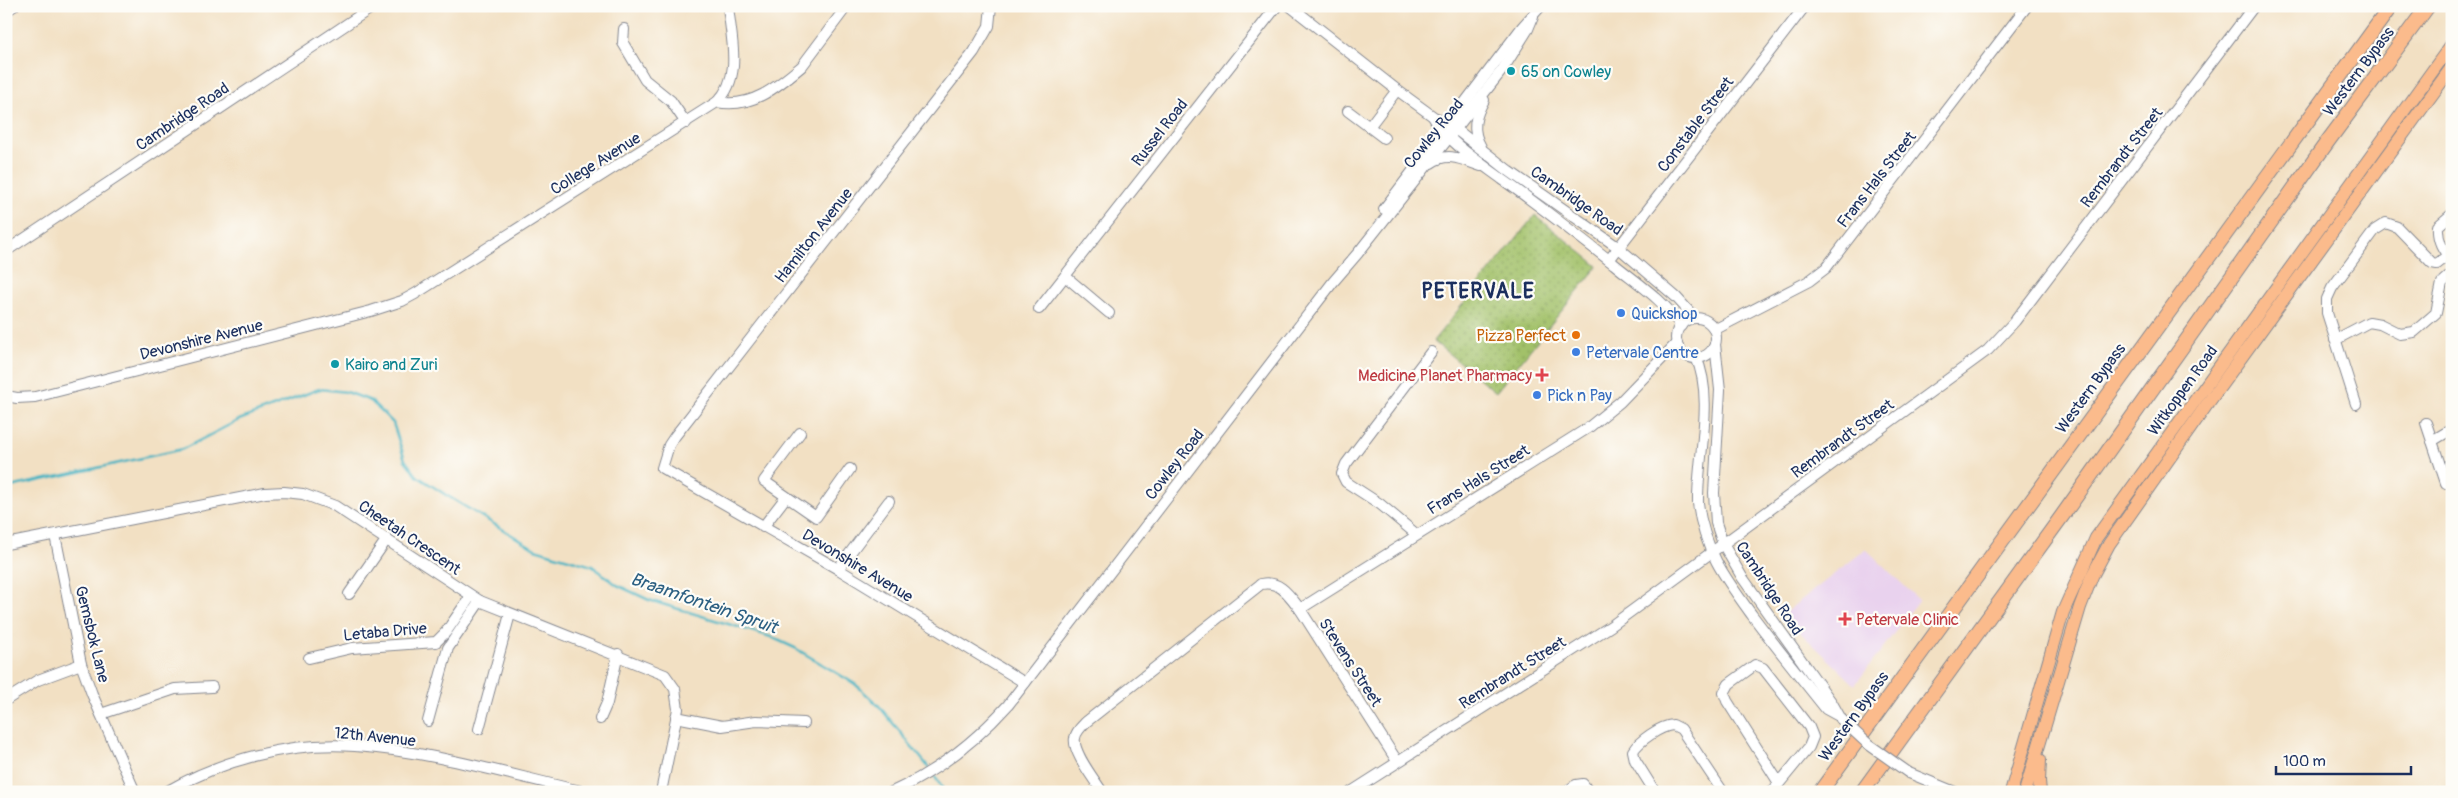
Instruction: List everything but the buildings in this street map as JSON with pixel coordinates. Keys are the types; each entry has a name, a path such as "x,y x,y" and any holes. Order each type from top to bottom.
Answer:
{"highway":[{"name":"Western Bypass","path":"1820,792 2391,6"},
{"name":"Western Bypass","path":"1862,792 2062,516 2328,141 2428,6"}],"main road":[{"name":"Witkoppen Road","path":"2011,792 2063,612 2096,538 2452,44"},
{"name":"Witkoppen Road","path":"2025,792 2080,607 2092,576 2109,544 2452,67"},
{"path":"2040,792 2039,771 2048,716"}],"street":[{"path":"6,11 14,6"},
{"name":"Cambridge Road","path":"6,251 374,6"},
{"name":"College Avenue","path":"402,301 717,102 728,89 733,74 728,6"},
{"path":"717,102 736,105 752,101 794,73 802,66 847,6"},
{"name":"Hamilton Avenue","path":"674,476 662,468 669,445 974,52 989,26 992,6"},
{"name":"Russel Road","path":"1039,309 1278,6"},
{"name":"Cambridge Road","path":"1290,6 1434,117 1486,168 1609,260 1664,304 1681,326"},
{"name":"Cowley Road","path":"1347,263 1353,250 1449,130 1503,69 1542,6"},
{"name":"Constable Street","path":"1609,260 1805,6"},
{"name":"Frans Hals Street","path":"1714,330 1809,281 1826,268 2027,6"},
{"name":"Rembrandt Street","path":"1351,792 1397,761 1578,649 1976,359 2002,337 2254,6"},
{"name":"Cowley Road","path":"1024,682 1347,263 1358,253 1421,171 1523,26 1534,17"},
{"path":"624,29 623,44 645,80 671,101 686,123"},
{"path":"1482,150 1476,138 1475,122 1482,105 1503,69"},
{"path":"1369,127 1397,90"},
{"path":"1348,111 1384,138"},
{"name":"Cambridge Road","path":"1449,130 1482,150 1619,248 1676,297 1695,318"},
{"path":"1421,171 1432,162 1445,156 1486,168"},
{"path":"2356,404 2327,313 2329,293 2381,225 2386,223 2396,227 2432,263 2438,264 2450,259 2439,242 2437,234 2438,226 2452,214"},
{"path":"2335,340 2369,322 2380,324 2400,334 2414,332 2436,313 2442,282 2452,274"},
{"path":"1064,276 1109,314"},
{"name":"Devonshire Avenue","path":"6,396 17,398 34,397 402,301"},
{"path":"1695,318 1706,321 1714,330 1715,344 1707,354 1696,357 1688,355 1679,346 1677,334 1681,326 1695,318"},
{"name":"Cambridge Road","path":"1715,344 1720,390 1714,511 1723,544 1742,577 1832,702 1839,717"},
{"name":"Frans Hals Street","path":"1300,609 1594,423 1620,402 1660,359 1679,346"},
{"path":"1416,534 1380,504 1346,482 1342,474 1346,464 1431,352"},
{"name":"Cambridge Road","path":"1696,357 1700,367 1704,394 1698,503 1700,520 1711,553 1726,581 1826,709 1839,717 1868,744 1909,773 1956,792"},
{"path":"2426,423 2446,483"},
{"path":"2432,441 2452,429"},
{"path":"800,433 764,481 786,497 816,517 850,469"},
{"name":"Devonshire Avenue","path":"674,476 838,569 1024,682"},
{"name":"Cheetah Crescent","path":"6,544 264,493 284,492 318,498 335,506 476,598 510,614 657,670 671,681 678,698 676,717 660,792"},
{"path":"763,527 786,497"},
{"path":"838,569 890,501"},
{"name":"Gemsbok Lane","path":"55,535 81,664 135,792"},
{"path":"349,594 387,539"},
{"name":"Stevens Street","path":"1102,792 1077,751 1075,738 1077,732 1086,722 1261,584 1274,583 1286,591 1300,609 1397,761"},
{"path":"428,722 448,648 476,598"},
{"name":"Letaba Drive","path":"309,658 352,648 436,642 476,598"},
{"path":"479,728 510,614"},
{"path":"600,719 607,703 618,654"},
{"path":"6,700 38,680 81,664"},
{"path":"1772,792 1809,747 1812,742 1812,732 1763,668 1755,665 1729,684 1724,693 1727,701 1779,783"},
{"path":"892,792 940,767 970,745 989,726 1024,682"},
{"path":"101,714 175,689 212,687"},
{"path":"676,717 722,726 756,721 804,723"},
{"path":"1655,792 1635,760 1633,751 1638,744 1664,728 1673,725 1681,729 1723,792"},
{"name":"12th Avenue","path":"166,792 210,771 278,751 317,746 354,746 434,758 585,792"},
{"path":"1564,792 1583,784 1589,792"}],"shaded area":[{"name":"Petervale Clinic","path":"1866,549 1919,600 1855,685 1782,615"}],"green space":[{"path":"1535,215 1598,266 1496,392 1433,341"}],"waterway":[{"name":"Braamfontein Spruit","path":"6,488 183,449 239,420 319,389 347,392 371,401 393,423 405,460 417,476 446,495 535,549 592,566 617,585 649,600 771,637 795,648 855,684 879,706 930,769"},
{"name":"Braamfontein Spruit","path":"933,774 945,792"}],"place":[{"name":"65 on Cowley","path":"1511,71"},
{"name":"Quickshop","path":"1621,313"},
{"name":"Pizza Perfect","path":"1576,335"},
{"name":"Petervale Centre","path":"1576,352"},
{"name":"Kairo and Zuri","path":"335,364"},
{"name":"Medicine Planet Pharmacy","path":"1542,375"},
{"name":"Pick n Pay","path":"1537,395"},
{"name":"Petervale Clinic","path":"1845,619"}],"district":[{"name":"PETERVALE","path":"1478,291"}]}
